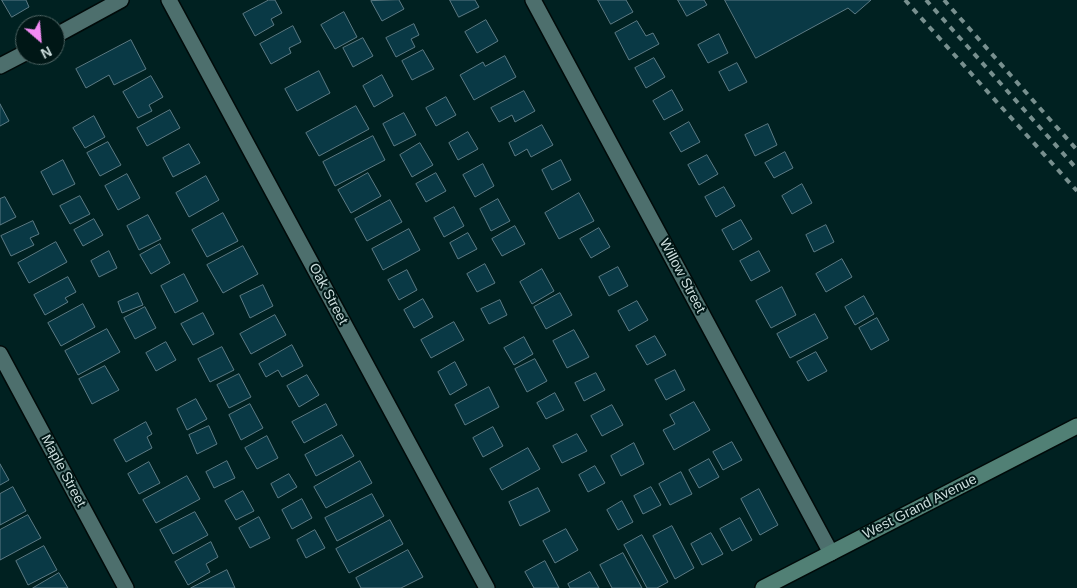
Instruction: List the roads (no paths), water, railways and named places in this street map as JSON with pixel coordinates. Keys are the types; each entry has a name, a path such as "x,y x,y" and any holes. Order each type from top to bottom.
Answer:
{"main road":[{"name":"West Grand Avenue","path":"763,588 1077,426"}],"street":[{"path":"65,31 121,0"},
{"name":"Oak Street","path":"169,0 487,588"},
{"name":"Willow Street","path":"533,0 831,553"},
{"path":"0,66 15,58"},
{"name":"Maple Street","path":"0,354 126,588"}],"railway":[{"path":"905,0 1077,191"},
{"path":"926,0 1077,169"},
{"path":"944,0 1077,150"}]}
